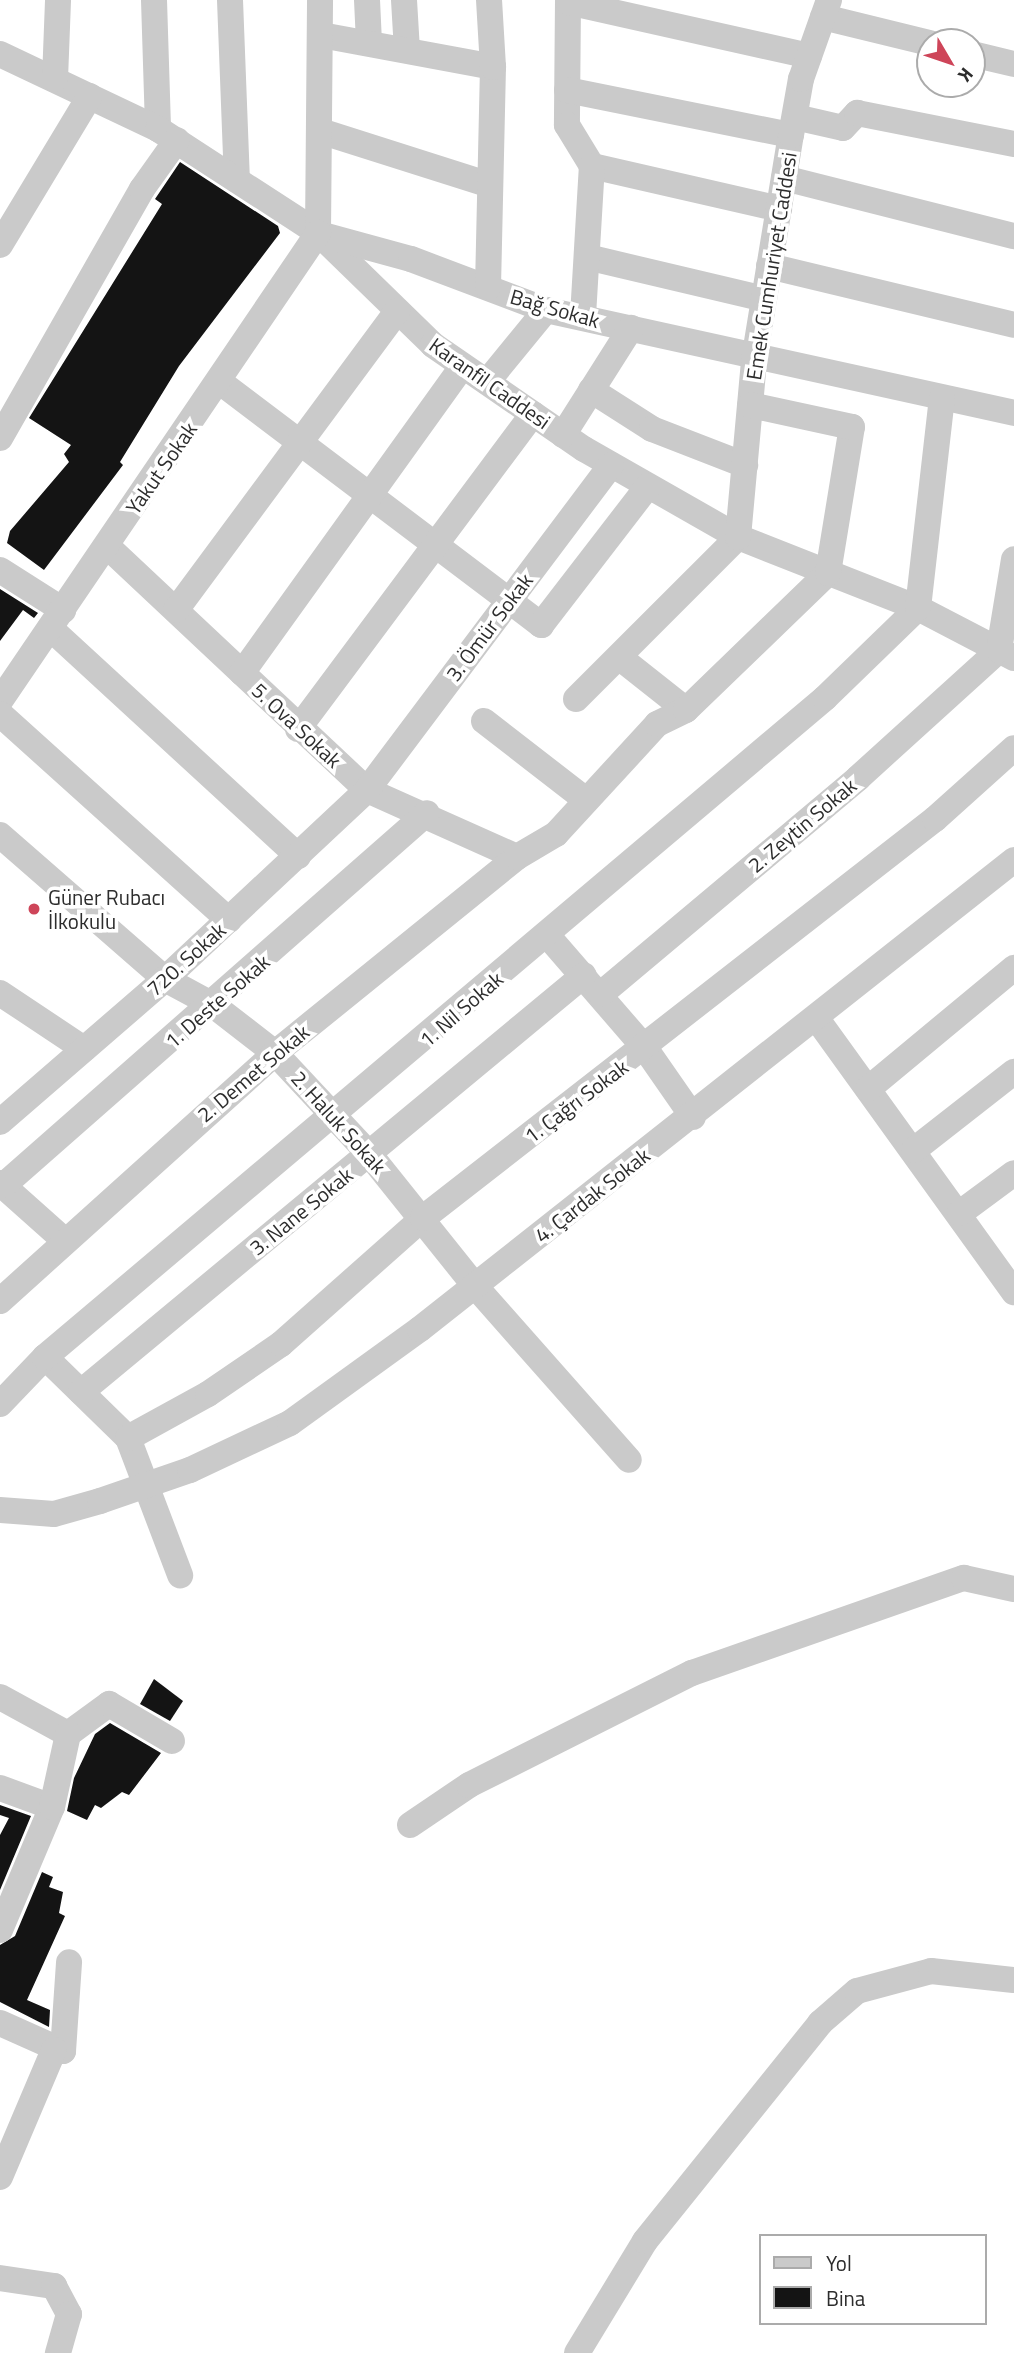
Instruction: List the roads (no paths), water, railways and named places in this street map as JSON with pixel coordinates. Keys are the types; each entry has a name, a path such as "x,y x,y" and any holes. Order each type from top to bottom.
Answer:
{"street":[{"path":"55,79 58,0"},
{"path":"0,438 142,189 168,134 154,0"},
{"path":"230,0 237,180"},
{"path":"318,233 320,0"},
{"path":"367,0 369,42"},
{"path":"404,0 407,50"},
{"path":"488,287 493,67 489,0"},
{"path":"583,316 593,166 567,125 568,1 809,56"},
{"path":"826,8 916,38"},
{"name":"Emek Cumhuriyet Caddesi","path":"738,537 754,360 769,266 793,126 809,56 826,8"},
{"path":"321,35 493,67"},
{"name":"Karanfil Caddesi","path":"0,54 168,134 318,233 397,311 463,366 611,465 738,537 918,608 1006,654"},
{"path":"986,57 1014,64"},
{"path":"567,90 793,126 843,128 857,113 1014,144"},
{"path":"0,245 90,96"},
{"path":"320,131 490,184"},
{"path":"593,166 779,209"},
{"path":"784,178 1014,236"},
{"name":"Bağ Sokak","path":"318,233 488,287 546,310 583,316 754,360 1014,413"},
{"name":"Yakut Sokak","path":"0,701 220,382 318,233"},
{"path":"587,257 764,299"},
{"path":"769,266 1014,325"},
{"path":"487,382 546,310"},
{"path":"176,610 397,311"},
{"path":"563,435 631,328"},
{"path":"242,673 463,366"},
{"path":"220,382 541,625 648,486"},
{"path":"591,390 652,429 745,465"},
{"path":"918,608 942,398"},
{"path":"750,405 852,427 828,573"},
{"path":"298,729 533,414"},
{"name":"3. Ömür Sokak","path":"367,790 611,465"},
{"path":"576,699 738,537"},
{"name":"5. Ova Sokak","path":"107,546 298,729 367,790 427,813 517,857"},
{"path":"1006,654 1014,559"},
{"path":"0,570 56,619 298,856"},
{"name":"2. Demet Sokak","path":"3,1293 275,1053 517,857 556,834 657,724 686,710 828,573"},
{"name":"1. Nil Sokak","path":"0,1404 45,1357 335,1117 825,698 918,608"},
{"name":"2. Zeytin Sokak","path":"592,985 858,778 1006,654"},
{"path":"619,656 686,710"},
{"path":"0,714 229,920"},
{"path":"484,721 586,800"},
{"name":"1. Çağrı Sokak","path":"128,1438 208,1394 281,1344 423,1219 936,819 1014,748"},
{"name":"720. Sokak","path":"0,1122 165,979 367,790"},
{"name":"1. Deste Sokak","path":"2,1184 213,1005 427,813"},
{"name":"2. Haluk Sokak","path":"0,835 165,979 213,1005 275,1053 370,1155 475,1286 629,1460"},
{"name":"4. Çardak Sokak","path":"0,1510 54,1514 143,1488 290,1423 475,1286 693,1117 1014,860"},
{"path":"547,935 645,1048 693,1117"},
{"path":"868,1089 1014,968"},
{"name":"3. Nane Sokak","path":"81,1392 370,1155 592,985"},
{"path":"0,993 84,1049"},
{"path":"817,1019 960,1213 1014,1292"},
{"path":"914,1150 1014,1072"},
{"path":"960,1213 1014,1173"},
{"path":"2,1184 64,1240"},
{"path":"45,1357 128,1438 143,1488 180,1575"},
{"path":"410,1825 468,1785 692,1673 964,1578 1014,1589"},
{"path":"1,1701 68,1734"},
{"path":"0,1930 52,1807 68,1734 109,1704 172,1741"},
{"path":"0,1788 52,1807"},
{"path":"0,2022 54,2050 63,2051 69,1962"},
{"path":"577,2353 645,2241 820,2023 857,1991 931,1971 1014,1980"},
{"path":"0,2176 54,2050"},
{"path":"0,2278 54,2286 69,2314 58,2353"}],"place":[{"name":"Güner Rubacı İlkokulu","path":"34,909"}]}
